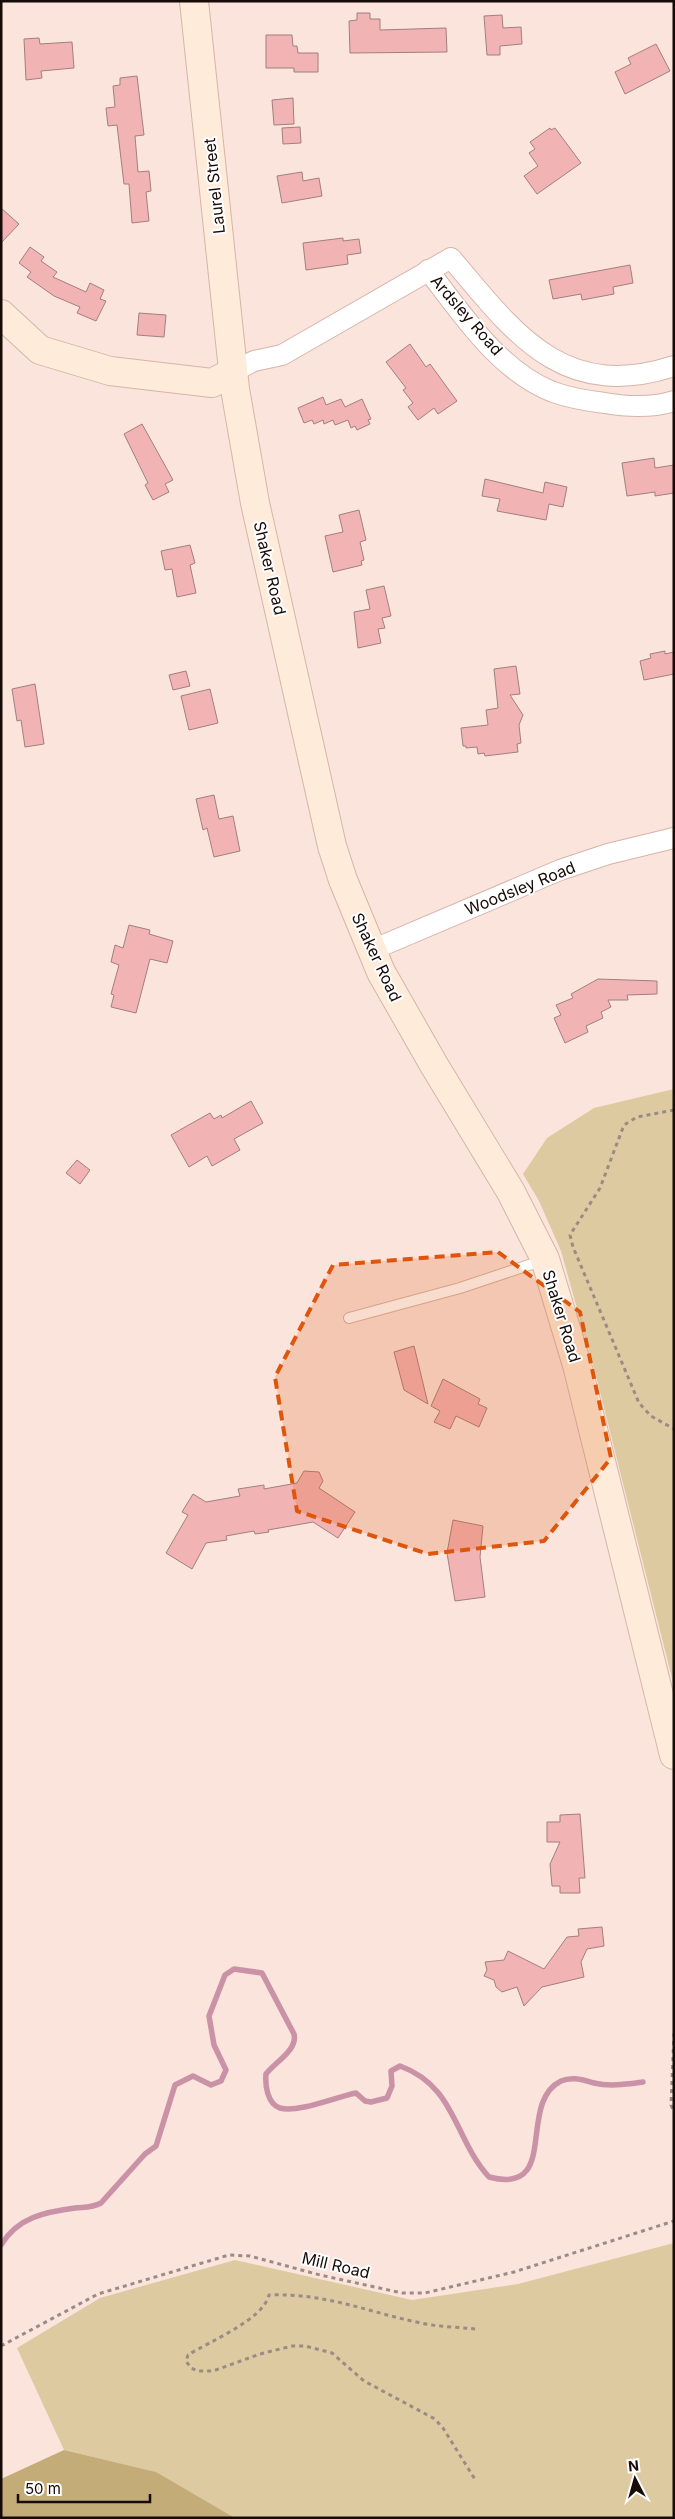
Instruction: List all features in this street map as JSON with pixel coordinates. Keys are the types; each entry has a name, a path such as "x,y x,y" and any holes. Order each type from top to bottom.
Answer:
{"main road":[{"name":"Laurel Street","path":"194,1 233,372"},
{"path":"1,314 40,350 110,371 212,383 233,372"},
{"name":"Shaker Road","path":"233,372 255,503 332,846 343,880 372,950 434,1065 511,1192 545,1259 577,1365 674,1755"}],"street":[{"name":"Ardsley Road","path":"233,372 254,361 282,355 451,258 512,330 535,348 565,366 592,373 631,376 644,375 674,366"},
{"name":"Ardsley Road","path":"428,270 488,344 540,386 567,396 618,405 656,405 674,401"},
{"path":"1,335 40,350"},
{"name":"Woodsley Road","path":"372,950 560,870 608,854 674,838"}],"lane":[{"path":"349,1318 460,1288 545,1259"}],"path":[{"path":"674,1110 637,1117 624,1125 600,1188 570,1235 573,1247 639,1403 651,1416 674,1429"},
{"path":"674,2033 671,2105 674,2112"},
{"name":"Mill Road","path":"1,2346 98,2294 229,2254 250,2256 320,2275 402,2293 425,2293 514,2272 674,2221"},
{"path":"475,2329 421,2323 335,2300 303,2296 269,2295 264,2308 237,2327 188,2355 186,2361 191,2368 206,2371 292,2346 312,2347 332,2353 364,2381 436,2420 447,2433 476,2481"}],"highlighted area":[{"path":"498,1252 580,1312 611,1458 544,1541 428,1554 297,1511 275,1377 333,1265"}],"shaded area":[{"path":"674,1089 674,1686 597,1380 561,1251 539,1201 523,1174 547,1138 594,1108"},
{"path":"674,2243 674,2518 235,2518 155,2472 64,2450 17,2348 100,2298 235,2260 412,2300 518,2284"},
{"path":"64,2450 156,2472 235,2518 1,2518 1,2479"}],"building":[{"path":"357,13 370,13 370,19 380,19 380,30 446,28 447,52 350,53 349,21 357,20"},
{"path":"502,15 503,28 521,27 522,44 500,46 500,55 487,55 484,16"},
{"path":"266,35 292,35 293,46 297,46 298,53 318,53 318,72 294,72 294,68 266,68"},
{"path":"39,38 40,44 72,42 74,68 41,71 42,78 26,80 24,39"},
{"path":"656,44 670,71 625,94 615,72 631,64 628,58"},
{"path":"137,76 144,135 135,136 138,172 149,171 151,191 146,192 149,221 132,223 129,184 124,184 117,125 108,126 106,108 115,107 113,86 120,85 120,78"},
{"path":"293,98 294,124 274,125 272,100"},
{"path":"300,127 301,143 283,144 282,128"},
{"path":"550,128 551,130 555,128 581,163 537,194 524,176 538,166 529,153 535,149 530,142"},
{"path":"302,172 303,181 319,178 322,196 282,203 277,176"},
{"path":"1,208 19,224 1,243"},
{"path":"343,238 343,241 359,239 361,253 347,255 348,264 306,270 303,243"},
{"path":"30,247 44,257 41,261 57,272 53,277 86,292 90,283 104,290 100,299 106,301 96,321 77,313 80,307 54,296 27,277 31,272 19,263"},
{"path":"630,265 633,283 613,287 614,294 582,300 581,294 553,299 549,280"},
{"path":"139,313 166,315 164,337 137,335"},
{"path":"410,344 426,367 430,364 457,401 438,414 434,408 418,420 408,407 413,403 403,390 406,388 386,362"},
{"path":"323,397 326,405 341,399 345,407 362,399 371,419 368,420 370,424 357,430 355,426 351,428 348,420 335,425 333,420 324,424 323,420 314,424 312,420 304,423 298,408"},
{"path":"142,424 173,480 165,484 169,492 153,500 145,485 148,483 124,434"},
{"path":"654,458 655,468 674,465 674,493 655,496 655,492 627,496 622,463"},
{"path":"485,479 543,493 545,482 567,487 563,507 549,504 546,520 497,511 500,499 482,496"},
{"path":"359,510 366,540 360,542 364,560 361,561 362,565 333,572 325,536 343,532 339,515"},
{"path":"190,545 195,563 190,565 196,593 177,597 172,569 165,570 161,551"},
{"path":"384,586 391,616 382,618 385,628 378,629 381,643 358,648 354,612 370,609 366,590"},
{"path":"665,651 665,654 674,652 674,674 644,680 640,661 651,658 650,654"},
{"path":"516,666 520,694 510,695 523,715 519,725 521,743 517,744 518,752 485,756 484,753 478,754 477,747 466,748 466,746 463,746 461,728 488,725 486,710 498,708 494,669"},
{"path":"186,671 190,686 173,690 169,675"},
{"path":"35,684 44,744 25,747 21,720 17,721 12,689"},
{"path":"210,689 218,723 189,730 181,696"},
{"path":"214,795 219,819 233,816 240,851 214,857 207,828 203,830 196,799"},
{"path":"129,925 150,930 149,934 173,941 167,963 150,959 136,1013 111,1007 114,995 111,994 119,965 111,962 115,945 123,948"},
{"path":"598,979 657,981 657,994 627,995 628,1000 608,1000 611,1007 601,1012 603,1018 586,1026 588,1032 565,1043 554,1018 561,1015 556,1005 573,998 571,994"},
{"path":"251,1101 263,1123 234,1139 240,1150 212,1166 207,1156 189,1167 171,1135 210,1113 214,1119 221,1115 222,1118"},
{"path":"77,1160 90,1170 80,1184 66,1173"},
{"path":"414,1346 428,1404 404,1390 394,1352"},
{"path":"443,1379 480,1399 478,1404 487,1408 479,1427 456,1416 450,1429 434,1422 440,1411 431,1406"},
{"path":"304,1471 319,1472 323,1481 319,1488 355,1512 338,1538 313,1522 268,1530 269,1532 255,1534 254,1531 226,1536 227,1540 206,1543 192,1569 166,1553 188,1515 182,1512 193,1494 206,1502 240,1496 238,1489 264,1485 264,1489 297,1483"},
{"path":"453,1520 483,1526 480,1557 485,1597 455,1601 447,1553"},
{"path":"580,1814 585,1878 579,1878 580,1893 560,1893 560,1886 552,1886 550,1864 560,1842 547,1842 547,1822 560,1822 560,1815"},
{"path":"602,1927 604,1946 587,1949 581,1962 584,1977 542,1987 524,2006 517,1987 502,1992 496,1987 494,1980 484,1976 487,1970 485,1962 504,1960 508,1951 544,1969 567,1937 579,1936 578,1929"}],"waterway":[{"path":"1,2245 16,2228 33,2217 75,2208 91,2207 101,2203 145,2154 156,2146 175,2085 193,2076 211,2085 221,2081 226,2070 214,2045 209,2016 225,1975 234,1969 262,1973 294,2034 293,2045 289,2051 266,2074 268,2093 276,2106 288,2109 297,2108 356,2093 365,2101 371,2102 387,2098 392,2086 391,2071 400,2066 418,2075 433,2086 444,2100 477,2162 489,2177 511,2179 524,2173 532,2161 541,2108 548,2092 561,2081 573,2079 613,2085 643,2082"}]}
